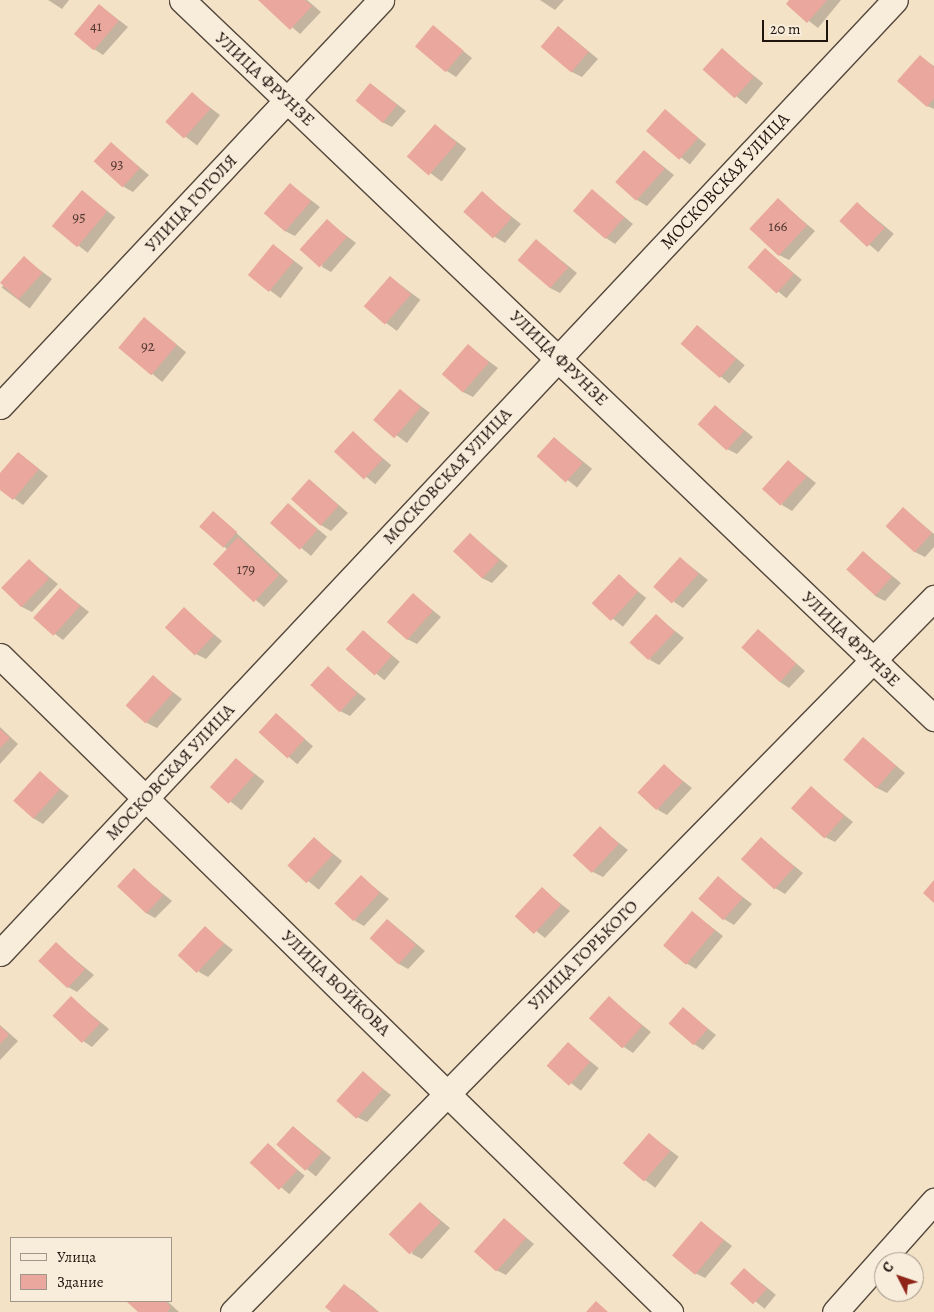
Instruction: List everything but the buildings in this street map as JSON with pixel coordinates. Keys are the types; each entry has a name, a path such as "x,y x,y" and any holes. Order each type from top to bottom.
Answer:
{"street":[{"name":"УЛИЦА ФРУНЗЕ","path":"182,0 559,357 934,718"},
{"name":"УЛИЦА ГОГОЛЯ","path":"0,406 381,0"},
{"name":"МОСКОВСКАЯ УЛИЦА","path":"0,953 895,0"},
{"name":"УЛИЦА ГОРЬКОГО","path":"232,1312 934,598"},
{"name":"УЛИЦА ВОЙКОВА","path":"0,656 448,1092 670,1312"},
{"path":"834,1312 934,1201"}]}
